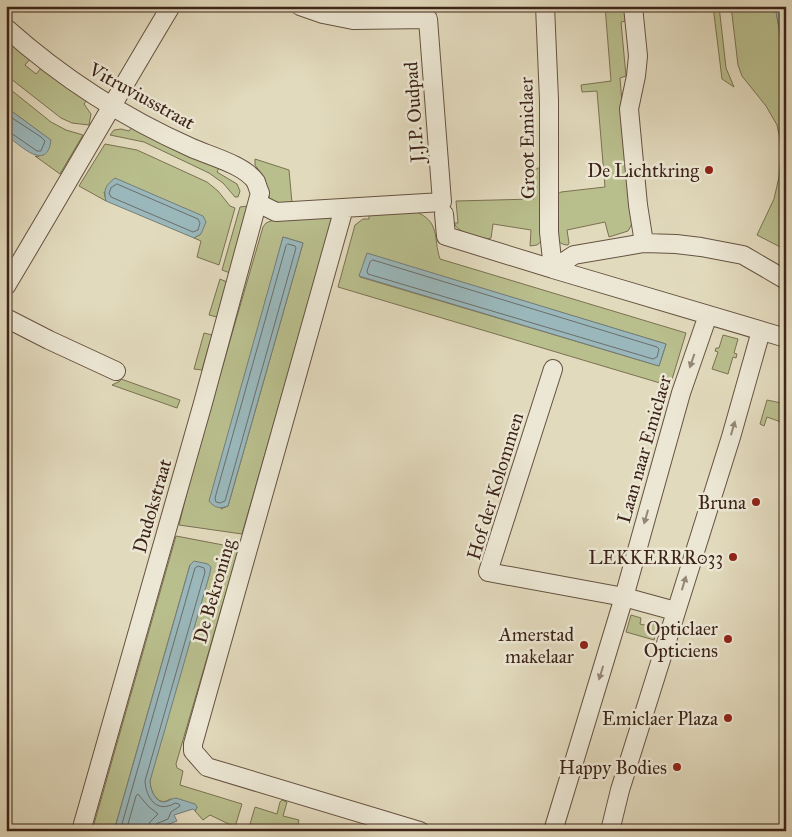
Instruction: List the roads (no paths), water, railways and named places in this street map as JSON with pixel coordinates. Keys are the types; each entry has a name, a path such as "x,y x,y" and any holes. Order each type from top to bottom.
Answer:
{"street":[{"path":"6,286 97,134 110,106 171,6"},
{"name":"J.J.P. Oudpad","path":"300,6 323,14 353,20 428,19 443,208"},
{"name":"Groot Emiclaer","path":"545,6 549,100 549,232 553,269"},
{"path":"633,6 638,56 629,109 638,205 644,243"},
{"name":"Vitruviusstraat","path":"6,28 71,80 110,106 167,137 232,164 248,174 255,181 259,198"},
{"path":"259,198 276,212 344,208 443,208 446,236 786,338"},
{"name":"Dudokstraat","path":"81,831 259,198"},
{"name":"De Bekroning","path":"344,208 192,744 192,752 207,767 420,831"},
{"path":"553,269 574,255 644,243 702,247 743,255 786,280"},
{"name":"Laan naar Emiclaer","path":"553,831 624,597 681,393 708,315"},
{"path":"6,318 116,371"},
{"path":"610,831 620,790 761,331"},
{"name":"Hof der Kolommen","path":"553,369 488,572 624,597"},
{"path":"624,597 675,611"}],"water":[{"path":"775,6 786,6 786,67"},
{"path":"6,107 51,140 48,150 44,155 32,154 6,135"},
{"path":"115,178 203,216 206,222 201,234 194,238 106,201 106,188"},
{"path":"283,237 303,243 228,506 217,507 209,501"},
{"path":"367,253 666,344 659,366 359,276"},
{"path":"194,561 208,564 211,567 210,573 150,781 154,796 160,801 164,802 176,798 195,804 197,807 195,811 193,809 174,815 177,821 159,828 161,831 114,831 190,565"}],"place":[{"name":"De Lichtkring","path":"709,170"},
{"name":"Bruna","path":"756,502"},
{"name":"LEKKERRR033","path":"733,557"},
{"name":"Opticlaer Opticiens","path":"728,639"},
{"name":"Amerstad makelaar","path":"584,645"},
{"name":"Emiclaer Plaza","path":"728,718"},
{"name":"Happy Bodies","path":"677,767"}]}
